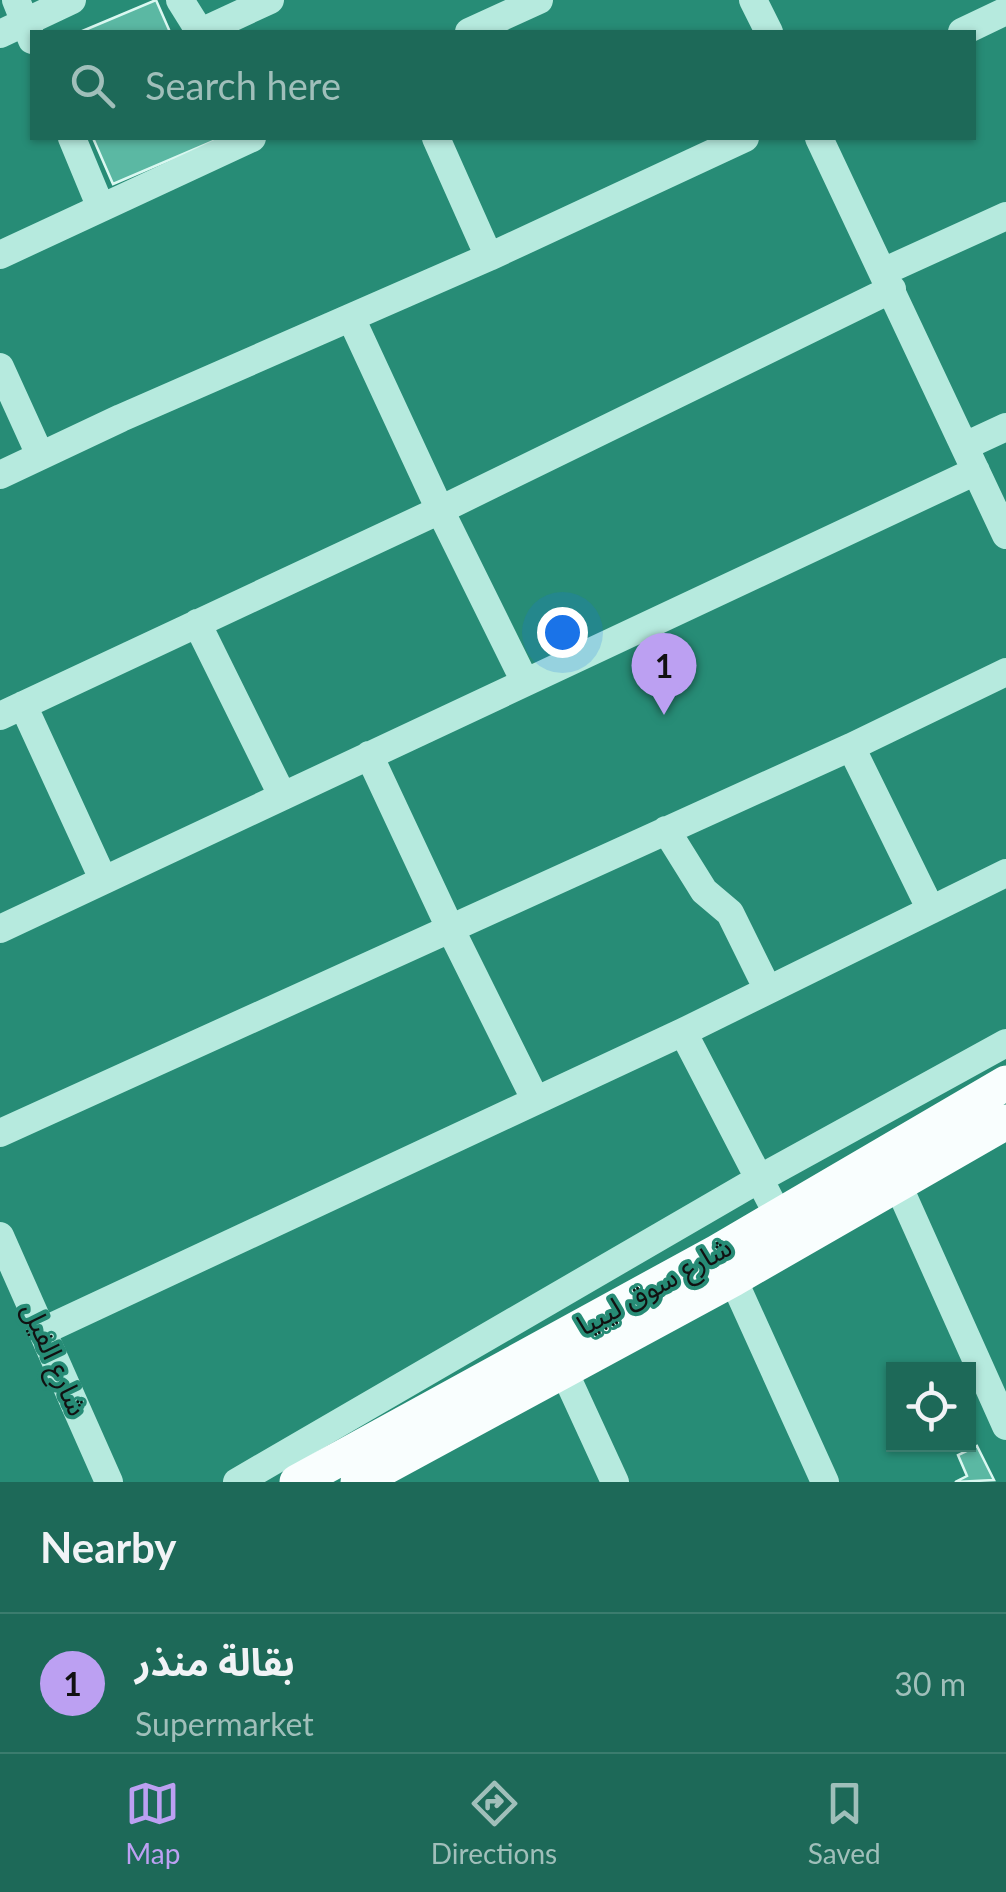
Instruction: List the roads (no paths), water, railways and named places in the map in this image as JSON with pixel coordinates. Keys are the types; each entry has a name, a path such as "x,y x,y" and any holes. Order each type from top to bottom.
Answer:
{"main road":[{"name":"شارع سوق ليبيا","path":"297,1482 779,1217 1006,1084"},
{"name":"شارع سوق ليبيا","path":"358,1482 733,1279 1006,1122"}],"street":[{"path":"18,24 72,0"},
{"path":"180,0 199,30"},
{"path":"204,30 270,0"},
{"path":"473,30 539,0"},
{"path":"754,0 768,30"},
{"path":"966,30 1006,11"},
{"path":"73,140 102,208"},
{"path":"0,256 246,140"},
{"path":"437,140 489,257"},
{"path":"0,475 741,140"},
{"path":"820,140 1006,534"},
{"path":"104,878 12,711 440,510 1006,216"},
{"path":"350,318 526,682"},
{"path":"0,367 40,455"},
{"path":"0,928 526,682 970,458 1006,428"},
{"path":"197,623 282,795"},
{"path":"0,1133 851,747 1006,672"},
{"path":"851,747 931,910"},
{"path":"369,756 535,1098"},
{"path":"666,830 704,890 730,914 767,988"},
{"path":"43,1330 683,1032 1006,873"},
{"path":"683,1032 779,1217"},
{"path":"237,1482 759,1179 1006,1043"},
{"path":"898,1185 998,1384 1006,1426"},
{"name":"شارع الفيل","path":"4,1253 43,1330 108,1482"},
{"path":"733,1279 825,1482"},
{"path":"563,1370 615,1482"}],"place":[{"name":"بقالة منذر","path":"664,715"}]}
